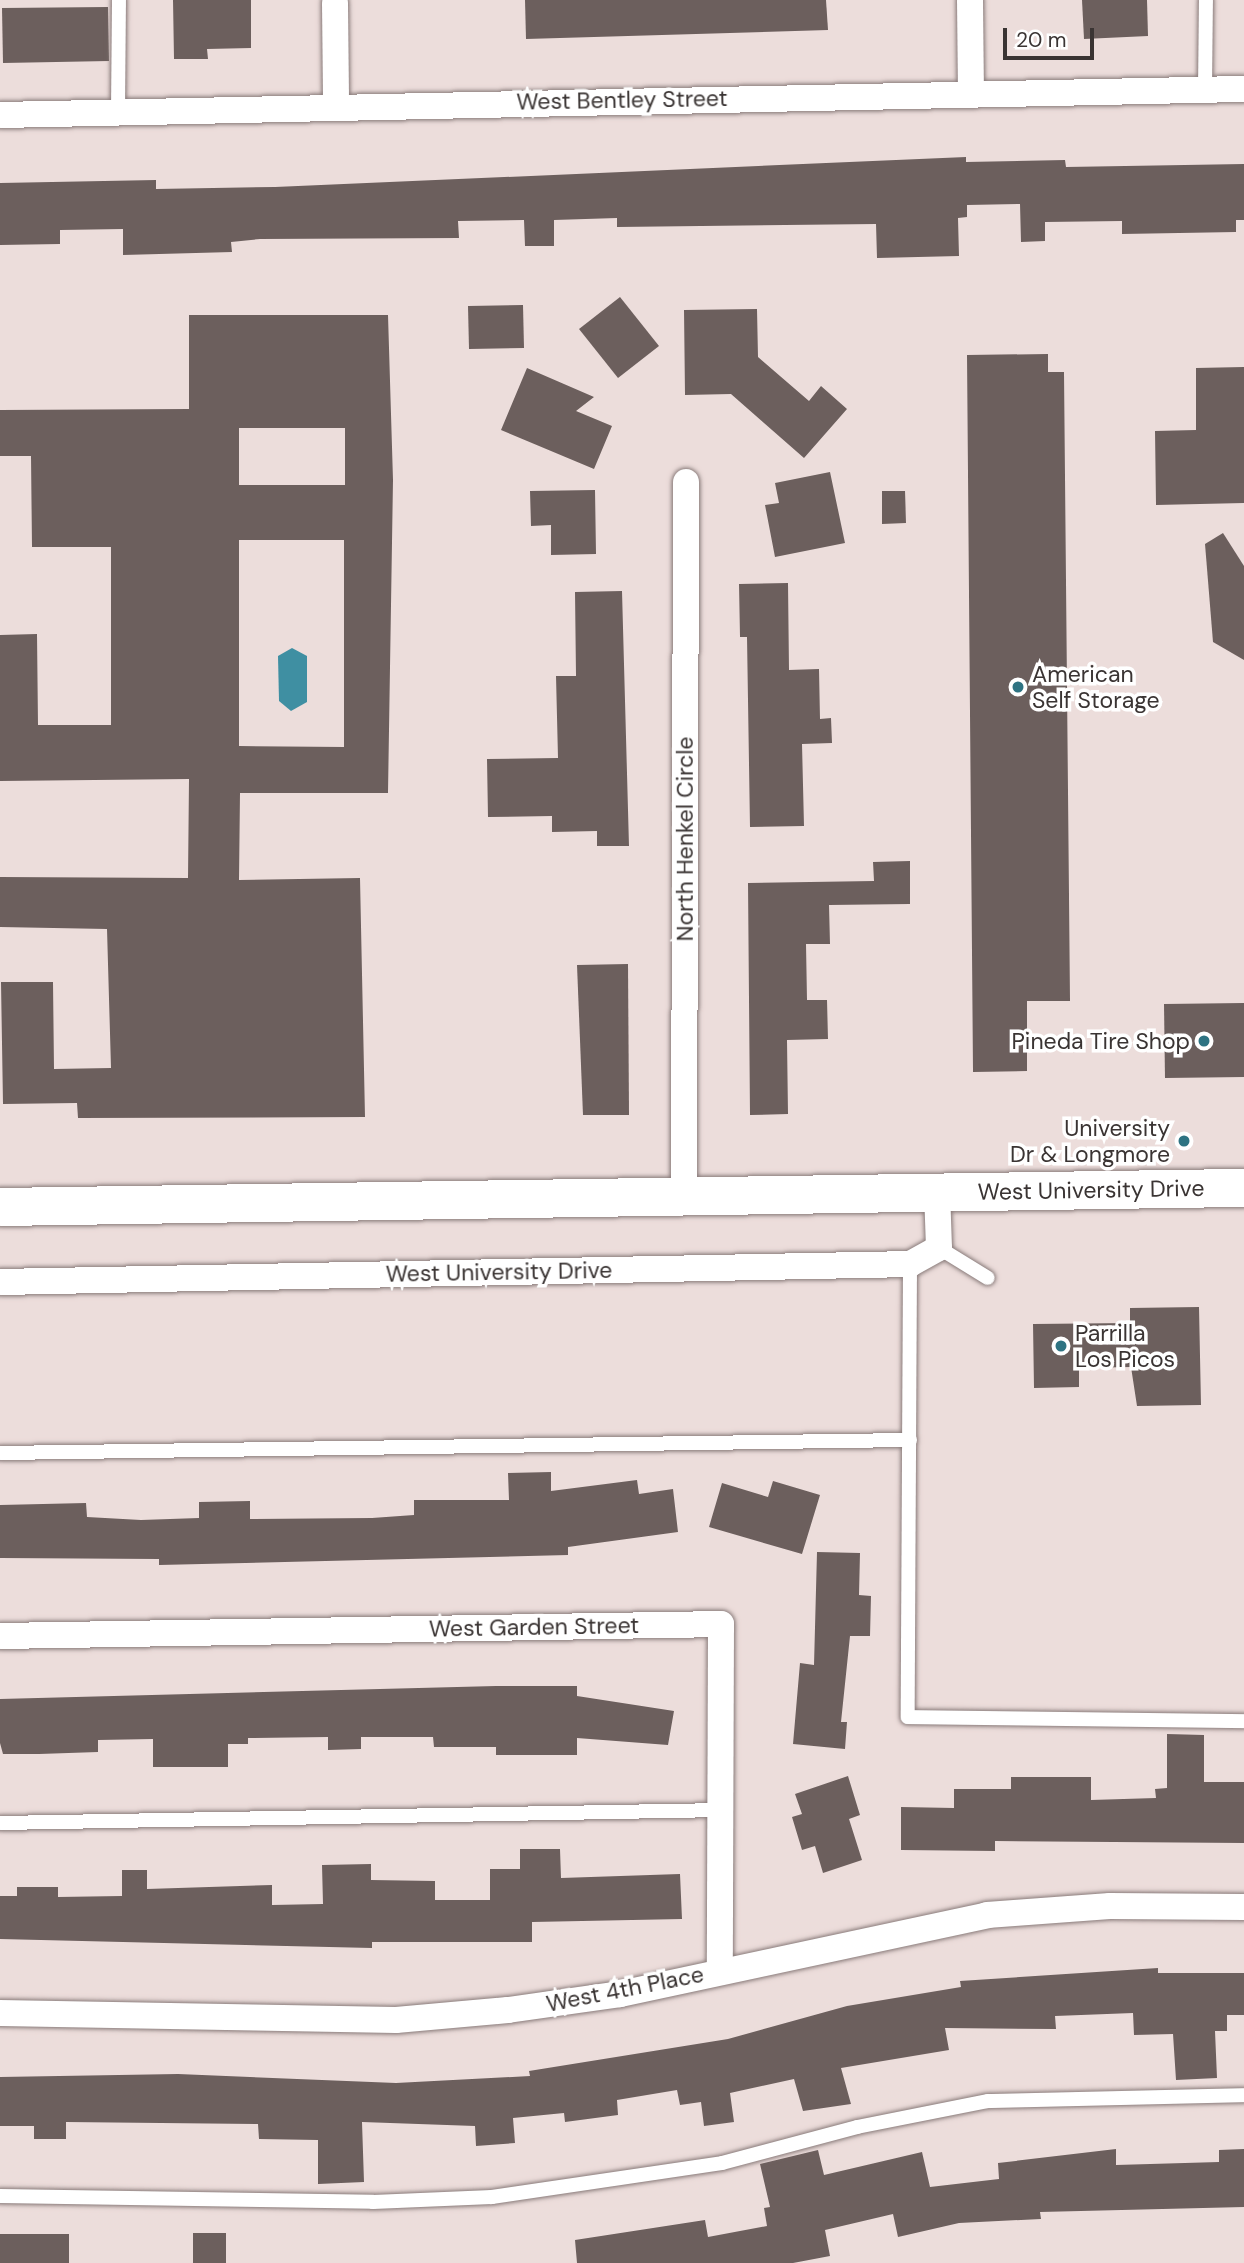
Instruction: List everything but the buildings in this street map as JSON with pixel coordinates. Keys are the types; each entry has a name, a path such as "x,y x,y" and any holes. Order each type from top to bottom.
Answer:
{"main road":[{"name":"West University Drive","path":"0,1207 1244,1188"}],"street":[{"path":"970,0 971,94"},
{"path":"335,3 336,105"},
{"name":"West Bentley Street","path":"0,115 336,105 1244,89"},
{"name":"North Henkel Circle","path":"684,1196 686,482"},
{"path":"937,1192 939,1248"},
{"name":"West University Drive","path":"0,1282 910,1264 939,1248"},
{"name":"West Garden Street","path":"0,1636 720,1624 720,1971"},
{"name":"West 4th Place","path":"0,2013 396,2020 607,1996 987,1915 1110,1906 1244,1907"}],"lane":[{"path":"118,112 119,0"},
{"path":"1205,90 1206,0"},
{"path":"939,1248 988,1278"},
{"path":"910,1264 908,1717 1244,1721"},
{"path":"0,1453 909,1440"},
{"path":"0,1823 720,1810"},
{"path":"0,2196 373,2202 492,2197 722,2163 858,2127 988,2101 1244,2095"}],"water":[{"path":"292,648 307,656 307,702 291,711 279,701 278,656"}],"place":[{"name":"American Self Storage","path":"1018,687"},
{"name":"Pineda Tire Shop","path":"1204,1041"},
{"name":"University Dr & Longmore","path":"1184,1141"},
{"name":"Parrilla Los Picos","path":"1061,1346"}]}
